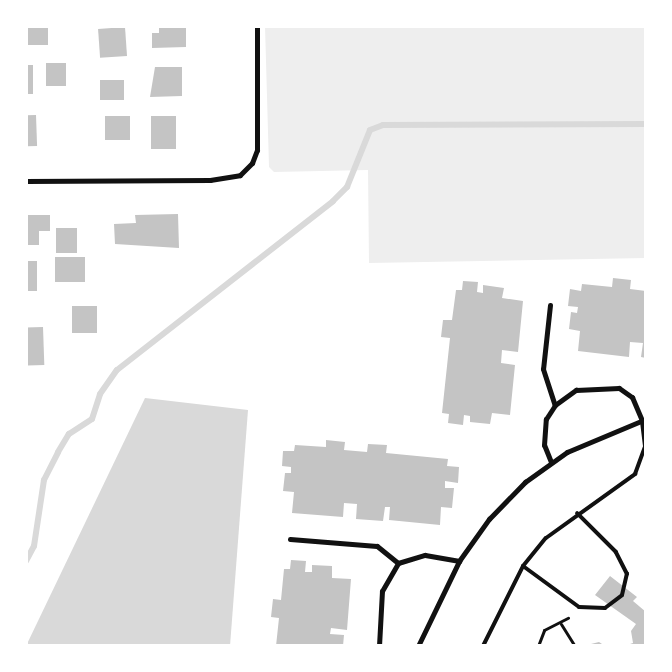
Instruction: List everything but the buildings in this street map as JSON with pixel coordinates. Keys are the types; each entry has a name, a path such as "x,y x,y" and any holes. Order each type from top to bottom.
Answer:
{"street":[{"path":"26,181 210,180 233,177 246,170 258,143 257,26"},
{"path":"550,305 543,369 555,405"},
{"path":"418,646 459,561 488,519 551,462 613,429 644,420 632,397 605,385 576,390 555,405 543,431 551,462"},
{"path":"290,539 377,546 398,563"},
{"path":"379,646 382,591 398,563 425,556 459,561"}],"lane":[{"path":"483,646 523,566 546,538 577,513 635,474 645,446 644,420"},
{"path":"523,566 579,607 605,608 622,595 628,574 616,552 577,513"}],"path":[{"path":"538,646 544,630 561,624 568,618"},
{"path":"561,624 575,646"}],"shaded area":[{"path":"265,26 646,26 646,258 369,263 368,170 274,172 269,167"},
{"path":"145,398 248,410 230,646 26,646"}],"waterway":[{"path":"26,561 34,546 44,480 69,434 92,419 100,394 117,370 333,201 347,187 370,130 383,125 646,124"}]}
